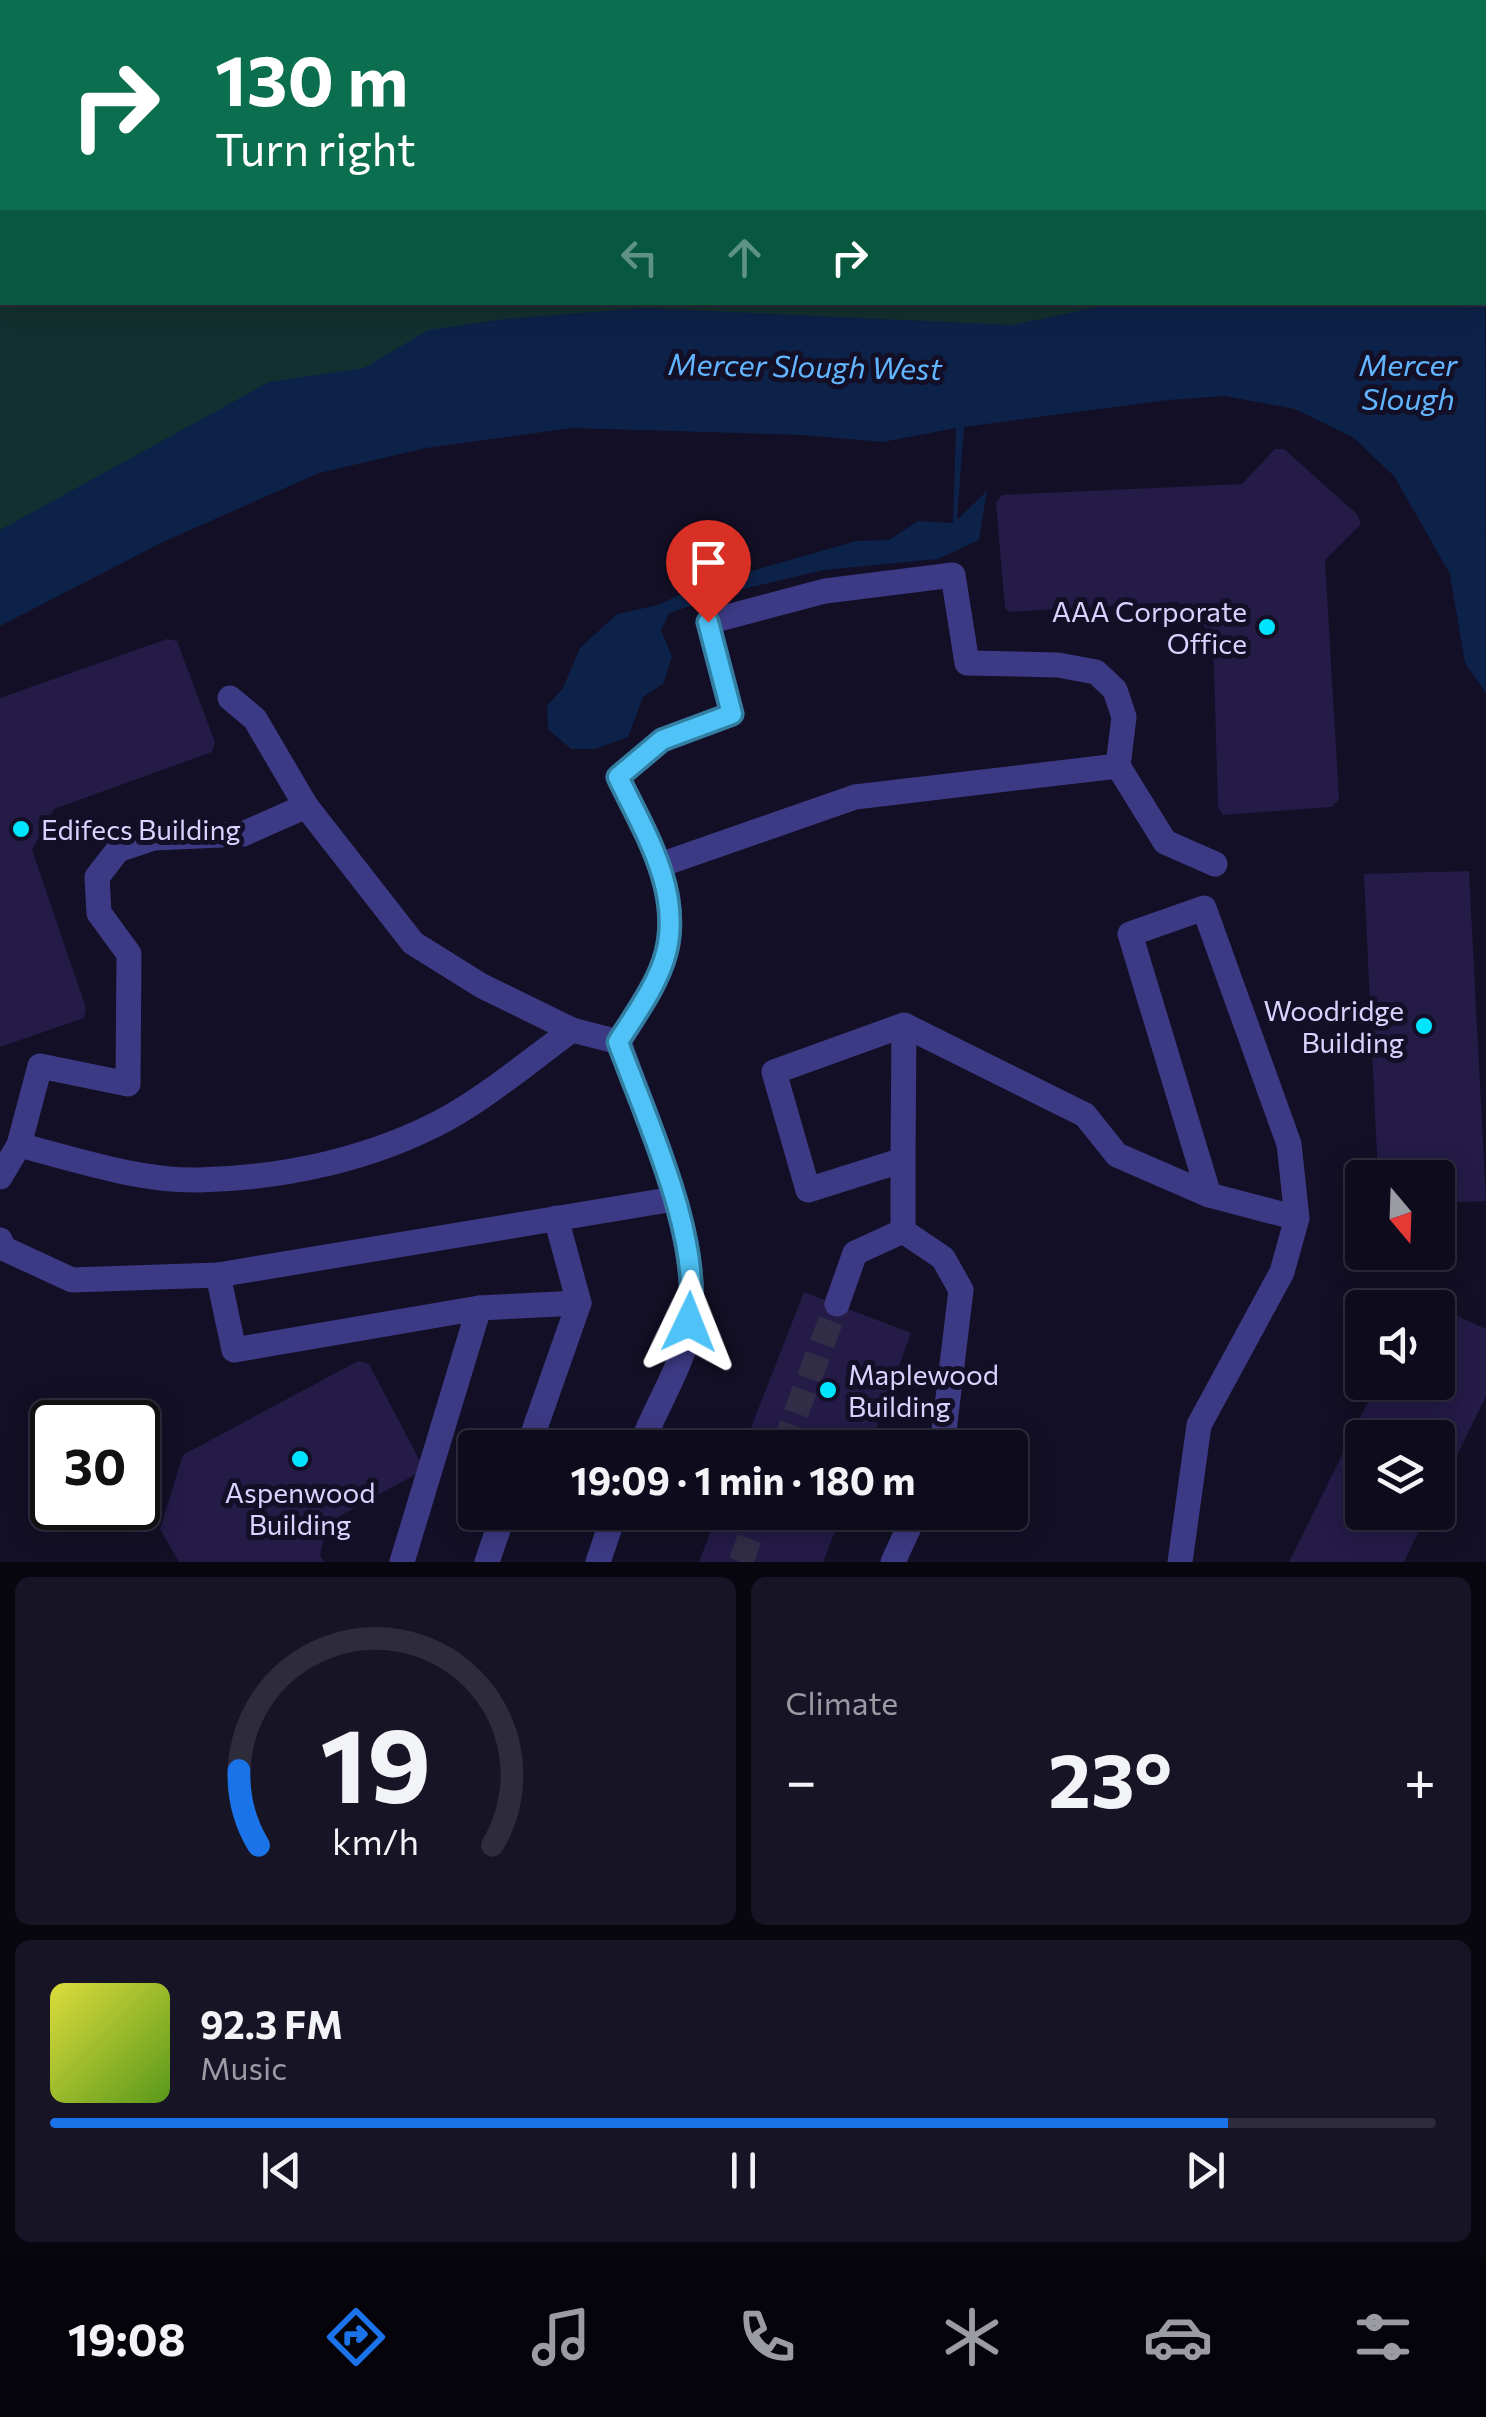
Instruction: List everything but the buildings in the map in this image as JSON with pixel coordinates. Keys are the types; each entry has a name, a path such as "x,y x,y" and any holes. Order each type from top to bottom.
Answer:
{"street":[{"path":"618,1042 666,954 670,912 660,865 618,777 662,740 732,714 708,622 825,591 953,575 967,663 1058,665 1096,672 1114,690 1124,717 1118,766 1165,842 1215,864"},
{"path":"230,698 255,719 306,806 413,944 482,986 572,1030 618,1042"},
{"path":"660,865 855,797 1118,766"},
{"path":"0,1177 20,1146 40,1066 128,1084 129,954 99,913 97,877 118,850 154,838 243,834 306,806"},
{"path":"1180,1562 1198,1425 1282,1272 1298,1218 1289,1144 1204,908 1130,934 1209,1196"},
{"path":"903,1231 904,1025"},
{"path":"903,1160 808,1190 774,1072 904,1025 1085,1115 1117,1155 1209,1196 1298,1218"},
{"path":"20,1146 118,1171 197,1180 332,1164 384,1148 449,1117 572,1030"},
{"path":"618,1042 674,1199 690,1262 693,1300 686,1344 648,1430"},
{"path":"0,1240 3,1248 72,1280 218,1275 674,1199"},
{"path":"534,1430 579,1304 556,1218"},
{"path":"837,1304 854,1253 903,1231"},
{"path":"903,1231 943,1258 961,1290 944,1430"},
{"path":"218,1275 234,1350 478,1308 579,1304"},
{"path":"402,1562 478,1308"},
{"path":"487,1562 498,1530"},
{"path":"598,1562 608,1530"},
{"path":"892,1562 907,1530"}],"green space":[{"path":"0,305 1434,305 348,409 0,564"}],"water":[{"name":"Mercer Slough","path":"1485,305 1486,693 1465,663 1450,574 1394,476 1354,438 1295,409 1225,396 964,427 957,520 987,491 979,540 938,559 824,570 743,589 669,613 661,630 672,657 663,684 643,697 628,737 595,749 571,749 548,729 547,706 563,688 580,648 617,614 658,605 696,587 856,541 889,540 918,521 953,523 956,428 883,442 803,435 573,428 426,448 319,473 163,542 0,626 0,530 269,382 364,368 428,330 505,319 644,308 1013,325 1102,306"}],"tunnel":[{"path":"790,1430 837,1304"},
{"path":"741,1562 753,1530"}],"place":[{"name":"AAA Corporate Office","path":"1267,627"},
{"name":"Edifecs Building","path":"21,829"},
{"name":"Woodridge Building","path":"1424,1026"},
{"name":"Maplewood Building","path":"828,1390"},
{"name":"Aspenwood Building","path":"300,1459"}],"route":[{"path":"689,1322 693,1300 690,1262 674,1199 618,1042 666,954 670,912 660,865 618,777 662,740 732,714 708,622"}],"water label":[{"name":"Mercer Slough West","path":"805,365"}]}
